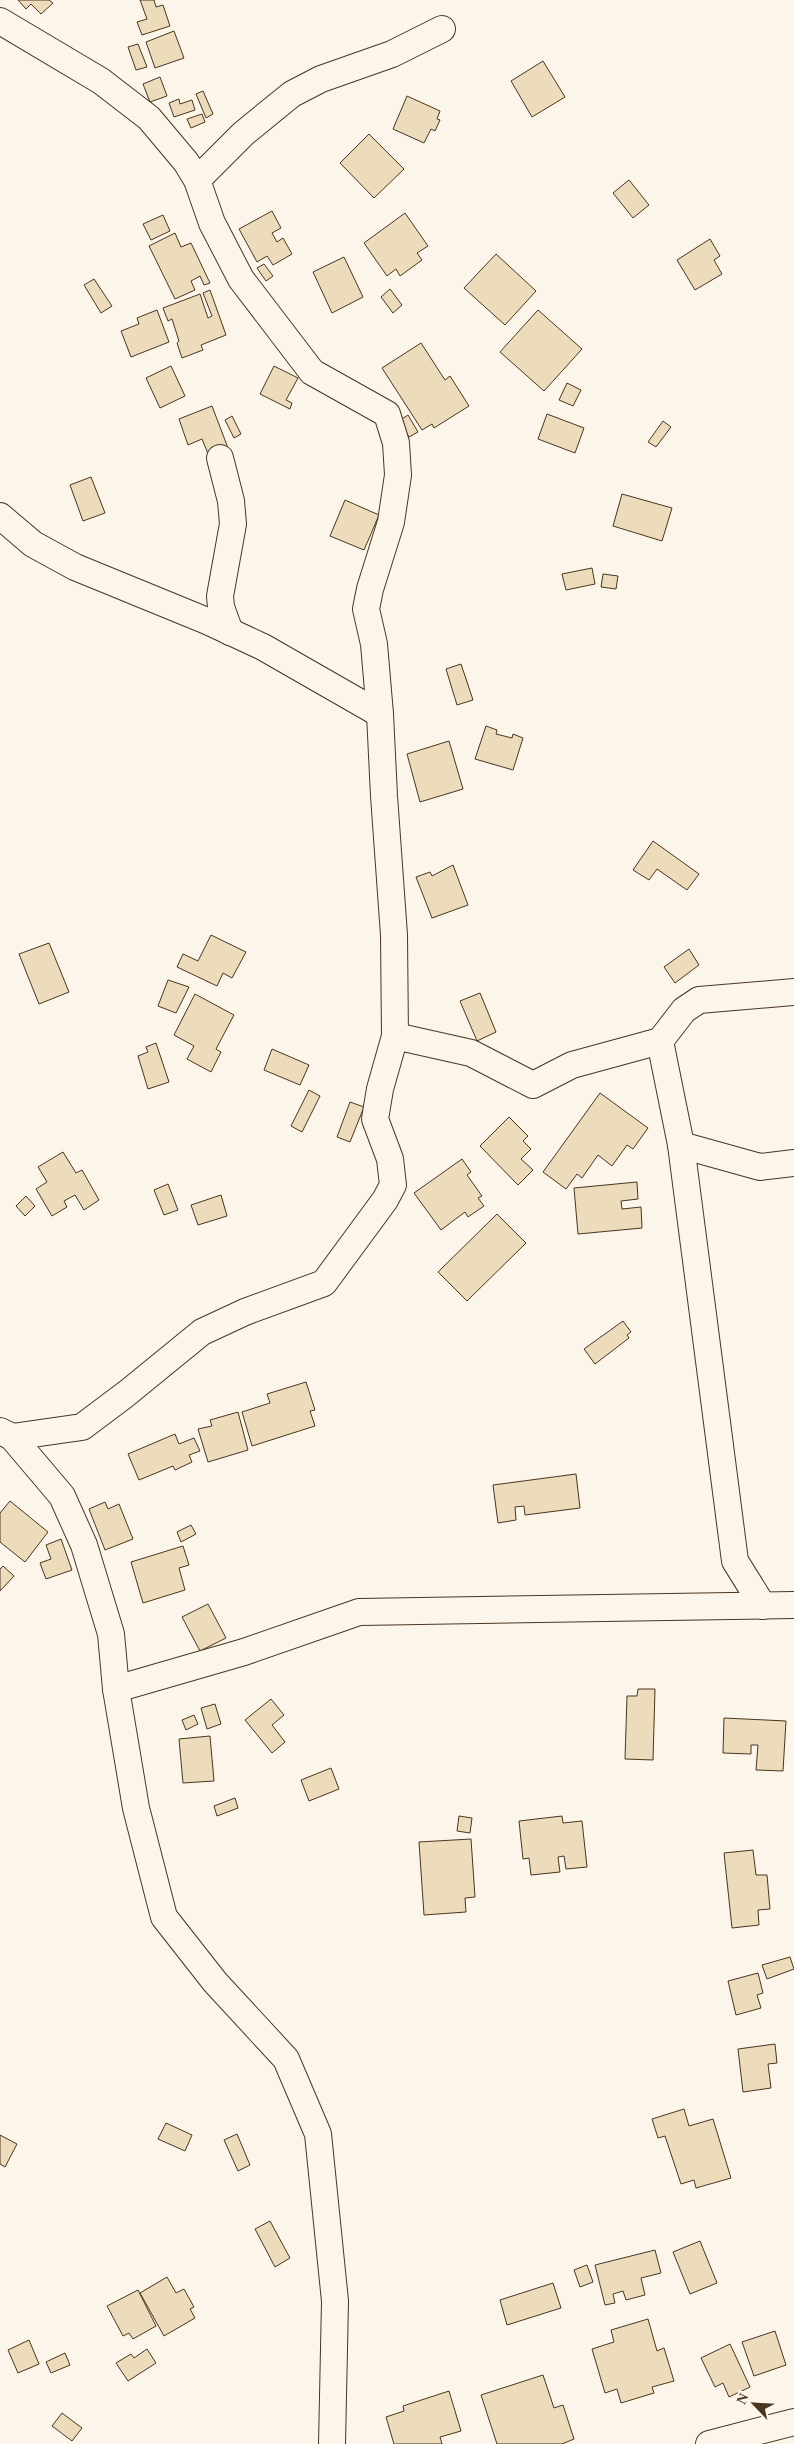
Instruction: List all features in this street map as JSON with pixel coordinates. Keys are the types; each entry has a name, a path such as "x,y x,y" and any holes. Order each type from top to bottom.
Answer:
{"street":[{"path":"0,21 101,82 149,118 186,162 196,180 212,223 241,279 312,372 386,414 397,449 398,483 391,522 370,589 366,609 374,644 380,714 394,935 396,1036 380,1089 375,1118 390,1159 393,1185 385,1200 324,1283 245,1312 202,1332 82,1427 6,1434"},
{"path":"196,180 244,133 292,94 321,79 392,54 442,29"},
{"path":"220,458 231,501 233,524 220,596 220,607 230,632"},
{"path":"0,516 33,544 75,567 263,647 380,714"},
{"path":"396,1036 470,1053 533,1085 572,1065 660,1041 684,1010 699,1000 794,992"},
{"path":"660,1041 681,1145 735,1561 763,1606"},
{"path":"681,1145 760,1167 794,1163"},
{"path":"6,1434 62,1496 84,1545 111,1634 116,1689 136,1808 164,1918 215,1982 286,2059 318,2134 335,2301 332,2444"},
{"path":"116,1689 244,1652 359,1612 794,1605"},
{"path":"709,2444 794,2422"}],"building":[{"path":"18,0 49,0 53,3 41,14 31,4 26,9"},
{"path":"140,0 154,0 156,7 163,5 170,26 142,35 137,22 147,19"},
{"path":"174,31 184,58 155,68 146,42"},
{"path":"138,44 147,67 136,70 128,47"},
{"path":"543,61 565,97 532,117 511,81"},
{"path":"160,77 167,96 150,102 143,84"},
{"path":"203,91 213,114 206,118 196,94"},
{"path":"407,96 440,111 437,119 440,120 435,131 431,129 424,143 393,129"},
{"path":"179,99 180,104 192,100 195,110 174,117 169,103"},
{"path":"202,114 205,122 191,128 187,119"},
{"path":"369,134 404,169 374,198 340,163"},
{"path":"629,180 649,205 633,218 613,193"},
{"path":"272,211 281,228 272,233 277,242 283,238 292,254 273,265 267,256 257,262 239,229"},
{"path":"405,213 428,246 417,253 422,260 400,276 396,269 387,276 364,243"},
{"path":"163,215 170,231 151,240 143,224"},
{"path":"175,233 181,247 191,243 210,283 204,285 200,276 191,281 195,290 175,299 149,246"},
{"path":"710,239 720,256 714,260 722,274 695,290 677,260"},
{"path":"496,254 536,291 505,325 464,288"},
{"path":"344,257 363,297 332,313 313,272"},
{"path":"264,264 273,276 266,281 257,268"},
{"path":"94,279 112,306 101,313 84,285"},
{"path":"390,289 402,305 393,313 381,297"},
{"path":"210,290 226,335 201,345 203,350 182,358 172,319 168,321 163,308 200,294 208,318 212,316 203,293"},
{"path":"157,310 169,342 131,357 121,331 139,324 137,318"},
{"path":"538,310 582,349 544,391 500,352"},
{"path":"421,343 445,380 450,376 469,406 434,428 432,424 422,430 382,368"},
{"path":"171,366 185,396 160,408 146,378"},
{"path":"274,366 298,378 286,400 292,403 290,409 260,394"},
{"path":"567,383 581,390 573,406 559,400"},
{"path":"212,406 228,448 209,456 202,439 188,445 179,419"},
{"path":"547,414 584,428 575,453 538,439"},
{"path":"408,415 418,432 409,437 399,421"},
{"path":"232,416 241,434 234,438 225,420"},
{"path":"663,421 671,427 656,447 648,442"},
{"path":"91,477 105,513 83,521 70,485"},
{"path":"622,494 672,508 662,541 613,526"},
{"path":"345,500 379,515 364,550 330,536"},
{"path":"592,568 595,584 566,590 562,574"},
{"path":"603,574 618,576 616,589 601,587"},
{"path":"461,664 473,700 457,705 446,669"},
{"path":"486,726 497,730 496,734 512,738 513,734 523,738 513,770 475,759"},
{"path":"449,741 463,789 420,802 407,754"},
{"path":"653,841 699,874 687,890 657,869 649,880 633,870"},
{"path":"453,865 468,905 432,918 416,877 430,872 432,876"},
{"path":"211,935 246,952 232,978 223,973 217,986 177,967 183,954 198,961"},
{"path":"49,943 69,992 39,1004 19,954"},
{"path":"689,949 699,965 675,983 664,967"},
{"path":"168,980 189,987 176,1013 158,1006"},
{"path":"480,993 496,1032 477,1041 460,1001"},
{"path":"195,994 234,1015 216,1049 221,1052 211,1072 187,1059 194,1046 174,1035"},
{"path":"156,1043 169,1082 148,1089 138,1056 148,1052 146,1047"},
{"path":"272,1049 309,1065 300,1085 264,1070"},
{"path":"309,1090 320,1096 302,1132 291,1126"},
{"path":"600,1093 648,1128 633,1149 627,1145 612,1166 598,1155 582,1178 577,1174 566,1189 543,1172"},
{"path":"350,1102 364,1107 350,1142 337,1137"},
{"path":"509,1117 528,1136 523,1141 531,1149 521,1159 533,1170 518,1185 480,1146"},
{"path":"63,1152 76,1173 82,1170 99,1200 84,1210 75,1195 64,1201 67,1207 52,1216 36,1189 47,1182 38,1167"},
{"path":"462,1159 471,1172 467,1175 482,1196 478,1198 484,1206 468,1217 465,1212 441,1230 414,1193"},
{"path":"637,1182 638,1199 621,1201 622,1209 641,1207 642,1228 578,1234 574,1188"},
{"path":"168,1184 178,1210 164,1215 154,1190"},
{"path":"221,1195 227,1216 198,1225 191,1205"},
{"path":"26,1196 35,1206 25,1216 16,1206"},
{"path":"497,1214 526,1243 467,1301 438,1272"},
{"path":"623,1321 631,1332 627,1335 629,1338 595,1364 584,1349"},
{"path":"306,1382 315,1410 310,1411 315,1426 252,1446 242,1412 270,1403 267,1394"},
{"path":"238,1412 248,1450 208,1462 198,1429 212,1426 210,1420"},
{"path":"175,1434 179,1444 194,1438 200,1451 189,1455 192,1462 175,1470 173,1466 139,1480 128,1454"},
{"path":"576,1474 580,1508 525,1515 524,1506 515,1507 516,1520 498,1523 493,1485"},
{"path":"10,1501 48,1532 25,1562 0,1542 0,1513"},
{"path":"105,1502 108,1509 119,1504 133,1539 105,1550 89,1509"},
{"path":"191,1525 196,1534 181,1542 177,1532"},
{"path":"61,1539 72,1570 46,1579 40,1563 51,1559 46,1545"},
{"path":"183,1546 189,1565 179,1568 185,1590 143,1603 131,1562"},
{"path":"3,1566 14,1576 0,1591 0,1569"},
{"path":"208,1604 226,1638 200,1651 182,1617"},
{"path":"638,1689 655,1689 653,1760 625,1759 627,1696 637,1696"},
{"path":"271,1699 284,1715 272,1725 285,1742 272,1753 245,1720"},
{"path":"215,1704 221,1724 207,1729 201,1708"},
{"path":"194,1715 198,1724 186,1730 182,1720"},
{"path":"724,1718 786,1721 783,1771 756,1770 758,1745 751,1745 751,1754 723,1753"},
{"path":"210,1736 214,1781 183,1783 179,1739"},
{"path":"331,1768 339,1789 309,1801 301,1780"},
{"path":"235,1798 238,1808 217,1816 214,1806"},
{"path":"459,1816 472,1818 470,1833 457,1831"},
{"path":"562,1816 563,1823 582,1821 587,1867 566,1869 564,1856 558,1857 560,1872 531,1875 529,1858 523,1859 519,1821"},
{"path":"471,1839 475,1897 465,1898 466,1912 424,1915 419,1842"},
{"path":"753,1850 756,1875 767,1875 770,1909 758,1910 759,1925 732,1928 724,1853"},
{"path":"790,1957 794,1969 767,1979 762,1965"},
{"path":"758,1973 763,1993 757,1995 761,2008 736,2015 728,1981"},
{"path":"775,2044 777,2063 768,2064 771,2088 743,2092 738,2049"},
{"path":"684,2109 689,2126 713,2119 731,2178 696,2188 694,2180 681,2184 665,2136 658,2138 652,2119"},
{"path":"166,2123 192,2135 185,2151 158,2139"},
{"path":"237,2134 250,2165 238,2171 224,2140"},
{"path":"0,2135 17,2144 5,2167 0,2164"},
{"path":"270,2221 290,2258 275,2267 255,2229"},
{"path":"700,2241 717,2283 690,2294 673,2252"},
{"path":"655,2250 661,2273 641,2278 645,2295 626,2300 623,2291 613,2294 615,2303 605,2305 595,2265"},
{"path":"587,2265 593,2282 580,2287 574,2270"},
{"path":"167,2277 176,2293 184,2289 194,2307 190,2309 195,2318 164,2336 140,2293"},
{"path":"553,2283 561,2308 507,2325 500,2300"},
{"path":"138,2290 156,2326 133,2339 129,2333 123,2336 107,2306"},
{"path":"648,2319 657,2351 664,2348 674,2381 652,2387 654,2393 621,2403 617,2389 605,2393 592,2349 614,2342 611,2330"},
{"path":"775,2331 786,2365 754,2376 742,2342"},
{"path":"29,2340 39,2364 18,2373 8,2350"},
{"path":"730,2344 750,2387 729,2397 723,2383 715,2387 701,2358"},
{"path":"147,2349 156,2363 128,2381 116,2363 131,2354 134,2358"},
{"path":"65,2353 70,2365 51,2373 46,2362"},
{"path":"543,2375 554,2408 563,2405 574,2439 562,2444 497,2444 481,2395"},
{"path":"449,2391 461,2431 440,2437 442,2444 394,2444 386,2417 404,2411 403,2406"},
{"path":"62,2413 82,2428 72,2441 52,2426"}]}
